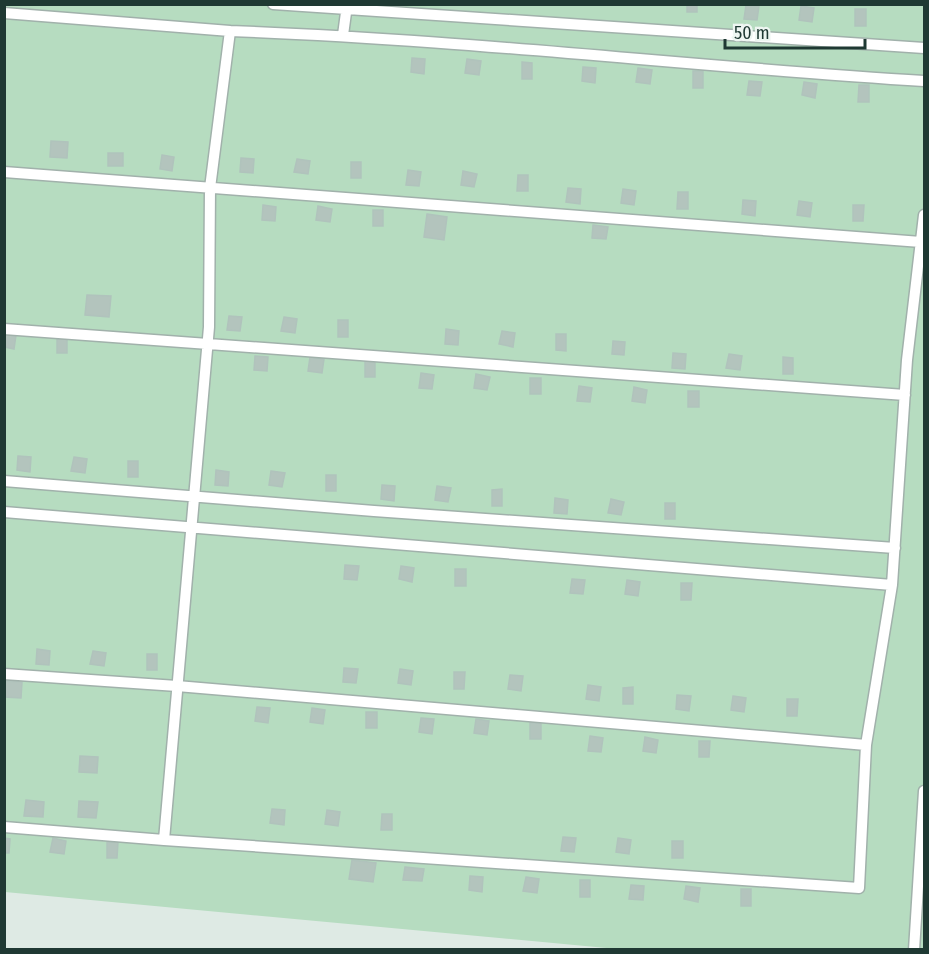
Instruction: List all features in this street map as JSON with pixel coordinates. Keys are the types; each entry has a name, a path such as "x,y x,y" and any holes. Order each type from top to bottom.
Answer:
{"lane":[{"path":"273,4 346,7 924,48"},
{"path":"343,35 346,7"},
{"path":"4,13 230,31 343,35 820,75 924,81"},
{"path":"164,840 208,344 210,188 230,31"},
{"path":"4,172 921,242"},
{"path":"4,826 164,840 859,888 866,745 892,585 905,395 924,215"},
{"path":"4,329 905,395"},
{"path":"4,481 895,548"},
{"path":"4,512 892,585"},
{"path":"4,674 177,686 866,745"},
{"path":"914,950 924,791"}],"green space":[{"path":"4,5 924,5 924,949 617,949 5,892"}],"building":[{"path":"687,4 697,4 697,12 687,12"},
{"path":"746,5 759,6 757,20 744,19"},
{"path":"801,6 814,8 812,22 799,20"},
{"path":"855,9 866,9 866,26 855,26"},
{"path":"412,58 425,59 424,74 411,72"},
{"path":"467,59 481,61 479,75 465,73"},
{"path":"522,62 532,63 532,79 522,79"},
{"path":"583,67 596,68 595,83 582,81"},
{"path":"638,68 652,70 650,84 636,82"},
{"path":"693,71 703,71 703,88 693,88"},
{"path":"749,81 762,82 760,96 747,95"},
{"path":"804,82 817,84 815,98 802,95"},
{"path":"859,85 869,85 869,102 858,102"},
{"path":"51,141 68,142 67,158 50,157"},
{"path":"108,153 123,153 123,166 108,166"},
{"path":"162,155 174,157 172,171 160,169"},
{"path":"241,158 254,159 253,173 240,172"},
{"path":"297,159 310,161 308,174 294,172"},
{"path":"351,162 361,162 361,178 351,178"},
{"path":"408,170 421,172 419,186 406,185"},
{"path":"463,171 477,174 474,187 461,185"},
{"path":"518,175 528,175 528,191 517,191"},
{"path":"568,188 581,189 580,204 566,202"},
{"path":"623,189 636,191 634,205 621,203"},
{"path":"678,192 688,192 688,209 677,209"},
{"path":"743,200 756,201 755,216 742,214"},
{"path":"799,201 812,203 810,217 797,215"},
{"path":"263,205 276,207 275,221 262,220"},
{"path":"853,205 864,205 863,221 853,221"},
{"path":"318,206 332,209 330,222 316,220"},
{"path":"373,210 383,210 383,226 373,226"},
{"path":"427,214 447,217 444,240 424,237"},
{"path":"593,225 608,227 606,239 592,238"},
{"path":"87,295 111,296 109,317 85,315"},
{"path":"229,316 242,317 240,331 227,330"},
{"path":"284,317 297,319 295,333 281,331"},
{"path":"338,320 348,320 348,337 338,337"},
{"path":"446,329 459,331 458,345 445,344"},
{"path":"502,331 515,333 513,347 499,344"},
{"path":"4,333 16,335 14,349 4,347"},
{"path":"556,334 566,334 566,351 556,350"},
{"path":"57,336 67,336 67,353 57,353"},
{"path":"613,341 625,342 624,355 612,354"},
{"path":"673,353 686,354 685,369 672,368"},
{"path":"729,354 742,356 740,370 726,368"},
{"path":"255,356 268,357 267,371 254,370"},
{"path":"310,357 324,359 322,373 308,371"},
{"path":"783,357 793,358 793,374 783,374"},
{"path":"365,360 375,360 375,377 365,377"},
{"path":"421,373 434,375 432,389 419,388"},
{"path":"476,374 490,377 487,390 474,388"},
{"path":"530,378 541,378 541,394 530,394"},
{"path":"579,386 592,388 590,402 577,401"},
{"path":"634,387 647,390 645,403 632,401"},
{"path":"688,391 699,391 699,407 688,407"},
{"path":"18,456 31,457 30,472 17,470"},
{"path":"74,457 87,459 85,473 71,471"},
{"path":"128,461 138,461 138,477 128,477"},
{"path":"216,470 229,472 228,486 215,485"},
{"path":"271,471 285,473 282,487 269,485"},
{"path":"326,475 336,475 336,491 326,491"},
{"path":"382,485 395,486 394,501 381,499"},
{"path":"437,486 451,488 448,502 435,500"},
{"path":"502,489 502,506 492,506 492,490"},
{"path":"555,498 568,500 567,514 554,513"},
{"path":"611,499 624,502 621,515 608,513"},
{"path":"665,503 675,503 675,519 665,519"},
{"path":"345,565 359,566 357,580 344,579"},
{"path":"401,566 414,568 412,582 399,579"},
{"path":"455,569 466,569 466,586 455,586"},
{"path":"572,579 585,580 583,594 570,593"},
{"path":"627,580 640,582 638,596 625,594"},
{"path":"681,583 692,583 691,600 681,600"},
{"path":"37,649 50,651 49,665 36,664"},
{"path":"93,651 106,653 104,666 90,664"},
{"path":"147,654 157,654 157,670 147,670"},
{"path":"344,668 358,669 356,683 343,682"},
{"path":"400,669 413,671 411,685 398,683"},
{"path":"454,672 465,672 464,689 454,689"},
{"path":"510,675 523,676 521,691 508,689"},
{"path":"4,681 22,682 21,698 4,697"},
{"path":"588,685 601,687 599,701 586,699"},
{"path":"633,687 633,704 623,704 623,688"},
{"path":"677,695 691,696 689,711 676,709"},
{"path":"733,696 746,698 744,712 731,710"},
{"path":"787,699 798,699 797,716 787,716"},
{"path":"257,707 270,708 268,723 255,721"},
{"path":"312,708 325,710 323,724 310,722"},
{"path":"366,712 377,712 377,728 366,728"},
{"path":"421,718 434,719 432,734 419,732"},
{"path":"476,719 489,721 487,735 474,733"},
{"path":"541,722 541,739 530,739 530,723"},
{"path":"590,736 603,738 601,752 588,751"},
{"path":"645,737 658,740 656,753 643,751"},
{"path":"699,741 710,741 709,757 699,757"},
{"path":"80,756 98,757 97,773 79,772"},
{"path":"26,800 44,802 43,817 24,816"},
{"path":"79,801 98,802 96,818 78,817"},
{"path":"272,809 285,810 284,825 270,823"},
{"path":"327,810 340,812 338,826 325,824"},
{"path":"382,814 392,814 392,830 381,830"},
{"path":"563,837 576,838 574,852 561,851"},
{"path":"4,838 10,839 9,853 4,853"},
{"path":"53,838 66,841 64,854 50,852"},
{"path":"618,838 631,840 629,854 616,852"},
{"path":"672,841 683,841 683,858 672,858"},
{"path":"107,842 118,842 117,858 107,858"},
{"path":"352,860 376,863 373,882 349,879"},
{"path":"405,867 424,869 422,881 403,880"},
{"path":"470,876 483,877 482,892 469,890"},
{"path":"526,877 539,879 537,893 523,891"},
{"path":"580,880 590,880 590,897 580,897"},
{"path":"631,885 644,886 643,900 629,899"},
{"path":"686,886 700,888 698,902 684,899"},
{"path":"741,889 751,889 751,906 741,906"}]}
